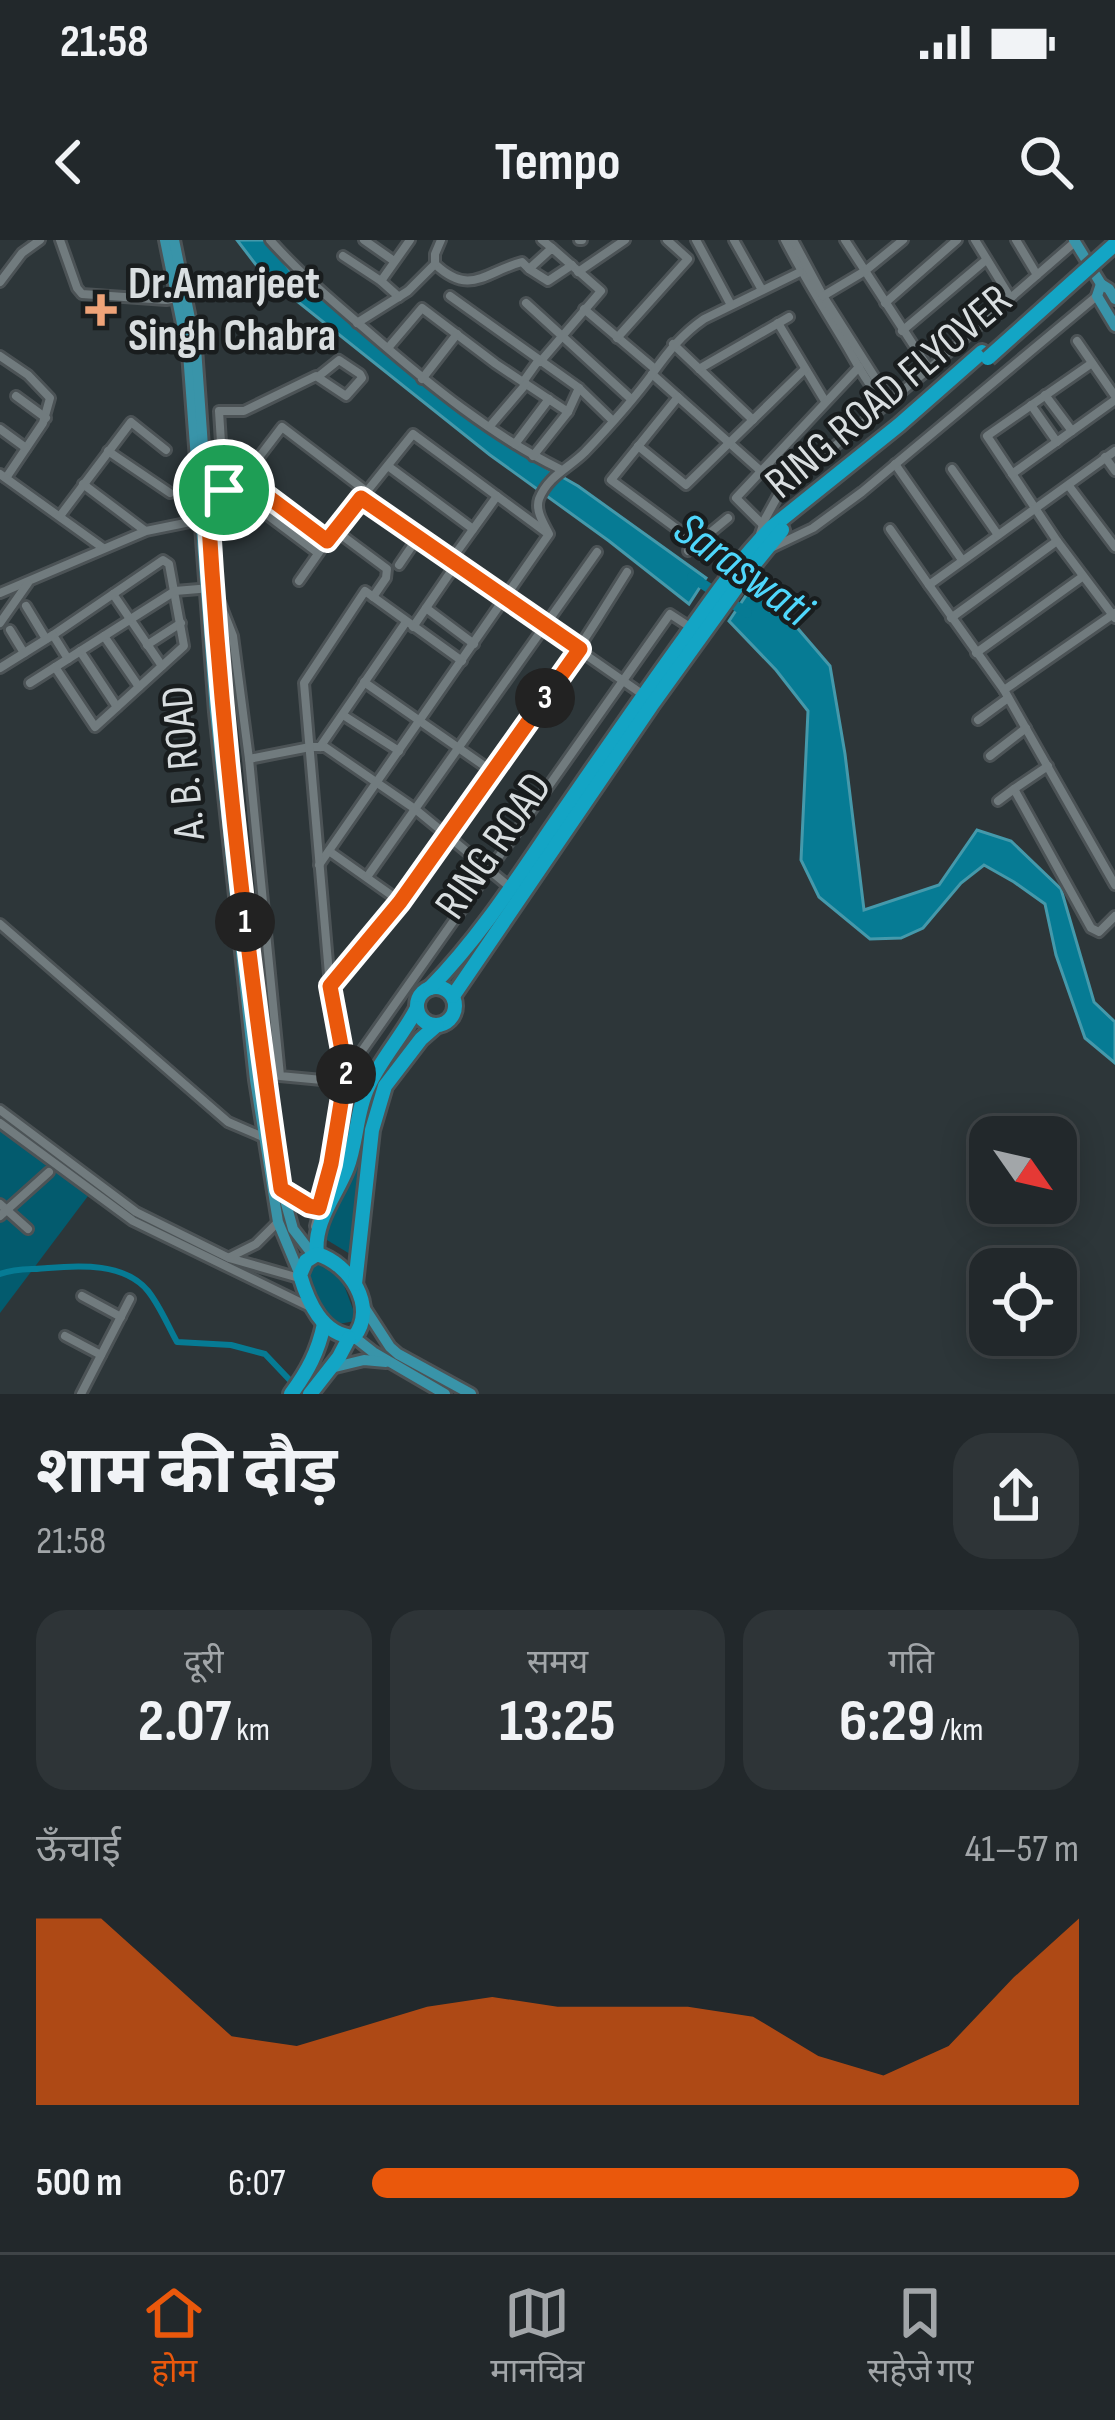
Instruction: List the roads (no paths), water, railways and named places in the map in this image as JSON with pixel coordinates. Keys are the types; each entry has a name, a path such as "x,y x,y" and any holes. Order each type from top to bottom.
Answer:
{"highway":[{"name":"RING ROAD FLYOVER","path":"985,355 1107,240"},
{"name":"RING ROAD FLYOVER","path":"737,576 762,546 1115,244"},
{"name":"RING ROAD","path":"430,988 511,888 691,628 708,617 737,576"},
{"path":"355,1284 372,1130 385,1086 421,1040 448,1021 454,1012 453,996 708,617"},
{"path":"351,1337 324,1324 300,1277 352,1152 368,1087 405,1032 420,996 430,988 446,989 453,996"},
{"path":"417,1008 424,1020 437,1025"},
{"path":"291,1394 321,1371 362,1326 364,1307 355,1284 315,1250"},
{"path":"310,1394 321,1371 318,1351 324,1324"}],"main road":[{"name":"A. B. ROAD","path":"170,240 188,352 200,520 245,927 281,1189 293,1229 315,1250"},
{"path":"1073,241 1105,294 1115,326"},
{"name":"A. B. ROAD","path":"182,306 196,348 232,886 278,1222 300,1277"},
{"path":"364,1307 398,1354 471,1394"},
{"path":"351,1337 445,1394"},
{"path":"321,1371 364,1360 389,1362"}],"street":[{"path":"0,282 22,253 40,240"},
{"path":"60,240 82,294 182,306"},
{"path":"270,240 295,268 422,380 557,472"},
{"path":"364,240 394,261"},
{"path":"383,253 392,240"},
{"path":"381,281 410,240"},
{"path":"357,322 413,287 435,264 441,240"},
{"path":"490,426 601,291 542,240"},
{"path":"435,264 450,277 477,281 522,262 548,281 625,240"},
{"path":"617,338 688,259 667,240"},
{"path":"696,240 731,305"},
{"path":"734,240 762,290"},
{"path":"789,240 800,272 887,403"},
{"path":"789,240 887,403"},
{"path":"845,240 929,369"},
{"path":"885,303 957,240"},
{"path":"975,240 1010,298"},
{"path":"1016,240 1037,275"},
{"path":"1073,241 929,369 781,490 763,525 762,546 813,528 1105,294"},
{"path":"823,296 865,272 896,242"},
{"path":"529,269 552,248"},
{"path":"343,256 399,297"},
{"path":"902,331 986,260"},
{"path":"549,534 538,509 540,497 557,472 582,456 632,399 673,344 704,319 800,272"},
{"path":"450,296 579,388 613,419"},
{"path":"526,303 632,399"},
{"path":"387,348 422,308 568,412"},
{"path":"584,309 761,472"},
{"path":"699,369 789,316"},
{"path":"778,323 825,401"},
{"path":"422,380 457,334"},
{"path":"1012,474 1115,398 1077,340"},
{"path":"673,344 753,420"},
{"path":"0,356 48,394 46,418 3,476 103,548"},
{"path":"318,554 229,490 219,411 244,411 319,376 339,360 362,378 345,396 319,376"},
{"path":"978,720 1114,615 1082,577 987,436 1092,362"},
{"path":"763,525 735,500 859,367"},
{"path":"638,446 686,485 805,369"},
{"path":"533,456 568,412 579,388"},
{"path":"1046,395 1072,431"},
{"path":"16,396 46,418"},
{"path":"678,397 611,480 696,543"},
{"path":"515,444 548,399"},
{"path":"1031,405 1057,442"},
{"path":"60,516 131,422 166,450"},
{"path":"207,492 229,490 282,428 418,538 643,695"},
{"path":"0,429 26,448"},
{"path":"299,581 413,434 549,534"},
{"path":"108,451 170,493"},
{"path":"929,585 1115,451"},
{"path":"1106,458 1115,471"},
{"path":"895,464 962,560"},
{"path":"388,466 472,529"},
{"path":"952,469 998,536"},
{"path":"243,478 327,541"},
{"path":"83,484 146,531"},
{"path":"1069,486 1115,546"},
{"path":"315,747 426,608 497,496"},
{"path":"688,551 728,518"},
{"path":"0,593 146,531 200,520"},
{"path":"1103,531 1115,523"},
{"path":"890,529 1006,694 1115,885"},
{"path":"336,530 387,568 374,597"},
{"path":"319,865 549,534"},
{"path":"399,565 418,538"},
{"path":"951,618 1057,541"},
{"path":"367,877 597,552"},
{"path":"1,665 163,560 169,564 184,646 162,667 94,727 55,668"},
{"path":"330,986 449,835 580,649 627,572"},
{"path":"976,653 1082,577"},
{"path":"0,623 28,582"},
{"path":"30,683 175,591 210,587 233,636 280,1076"},
{"path":"315,1250 315,1220 331,1164 345,1077 330,986 315,747 304,683 364,591 462,661"},
{"path":"113,594 162,667"},
{"path":"26,606 68,658"},
{"path":"426,608 474,644"},
{"path":"345,1077 670,614 691,628"},
{"path":"147,645 181,623"},
{"path":"10,630 24,653"},
{"path":"104,636 139,687"},
{"path":"80,651 117,707"},
{"path":"364,682 493,772"},
{"path":"343,715 398,751"},
{"path":"990,756 1026,728"},
{"path":"249,759 325,747 415,809 511,888"},
{"path":"998,801 1048,766"},
{"path":"1014,789 1091,928 1099,932 1115,916"},
{"path":"329,851 400,902"},
{"path":"0,924 228,1123 264,1137"},
{"path":"265,1076 345,1077"},
{"path":"0,1110 136,1212 229,1258 300,1277"},
{"path":"0,1123 133,1221 314,1309"},
{"path":"28,1229 2,1210 49,1172"},
{"path":"281,1189 319,1208"},
{"path":"229,1258 256,1244 278,1222"},
{"path":"82,1296 121,1317"},
{"path":"81,1394 130,1299"},
{"path":"65,1336 101,1355"}],"waterway":[{"name":"Saraswati","path":"692,577 747,613"},
{"path":"0,1274 74,1266 127,1275 148,1291 177,1342 231,1345 265,1354 303,1394"}],"place":[{"name":"Dr.Amarjeet Singh Chabra","path":"101,310"}]}
